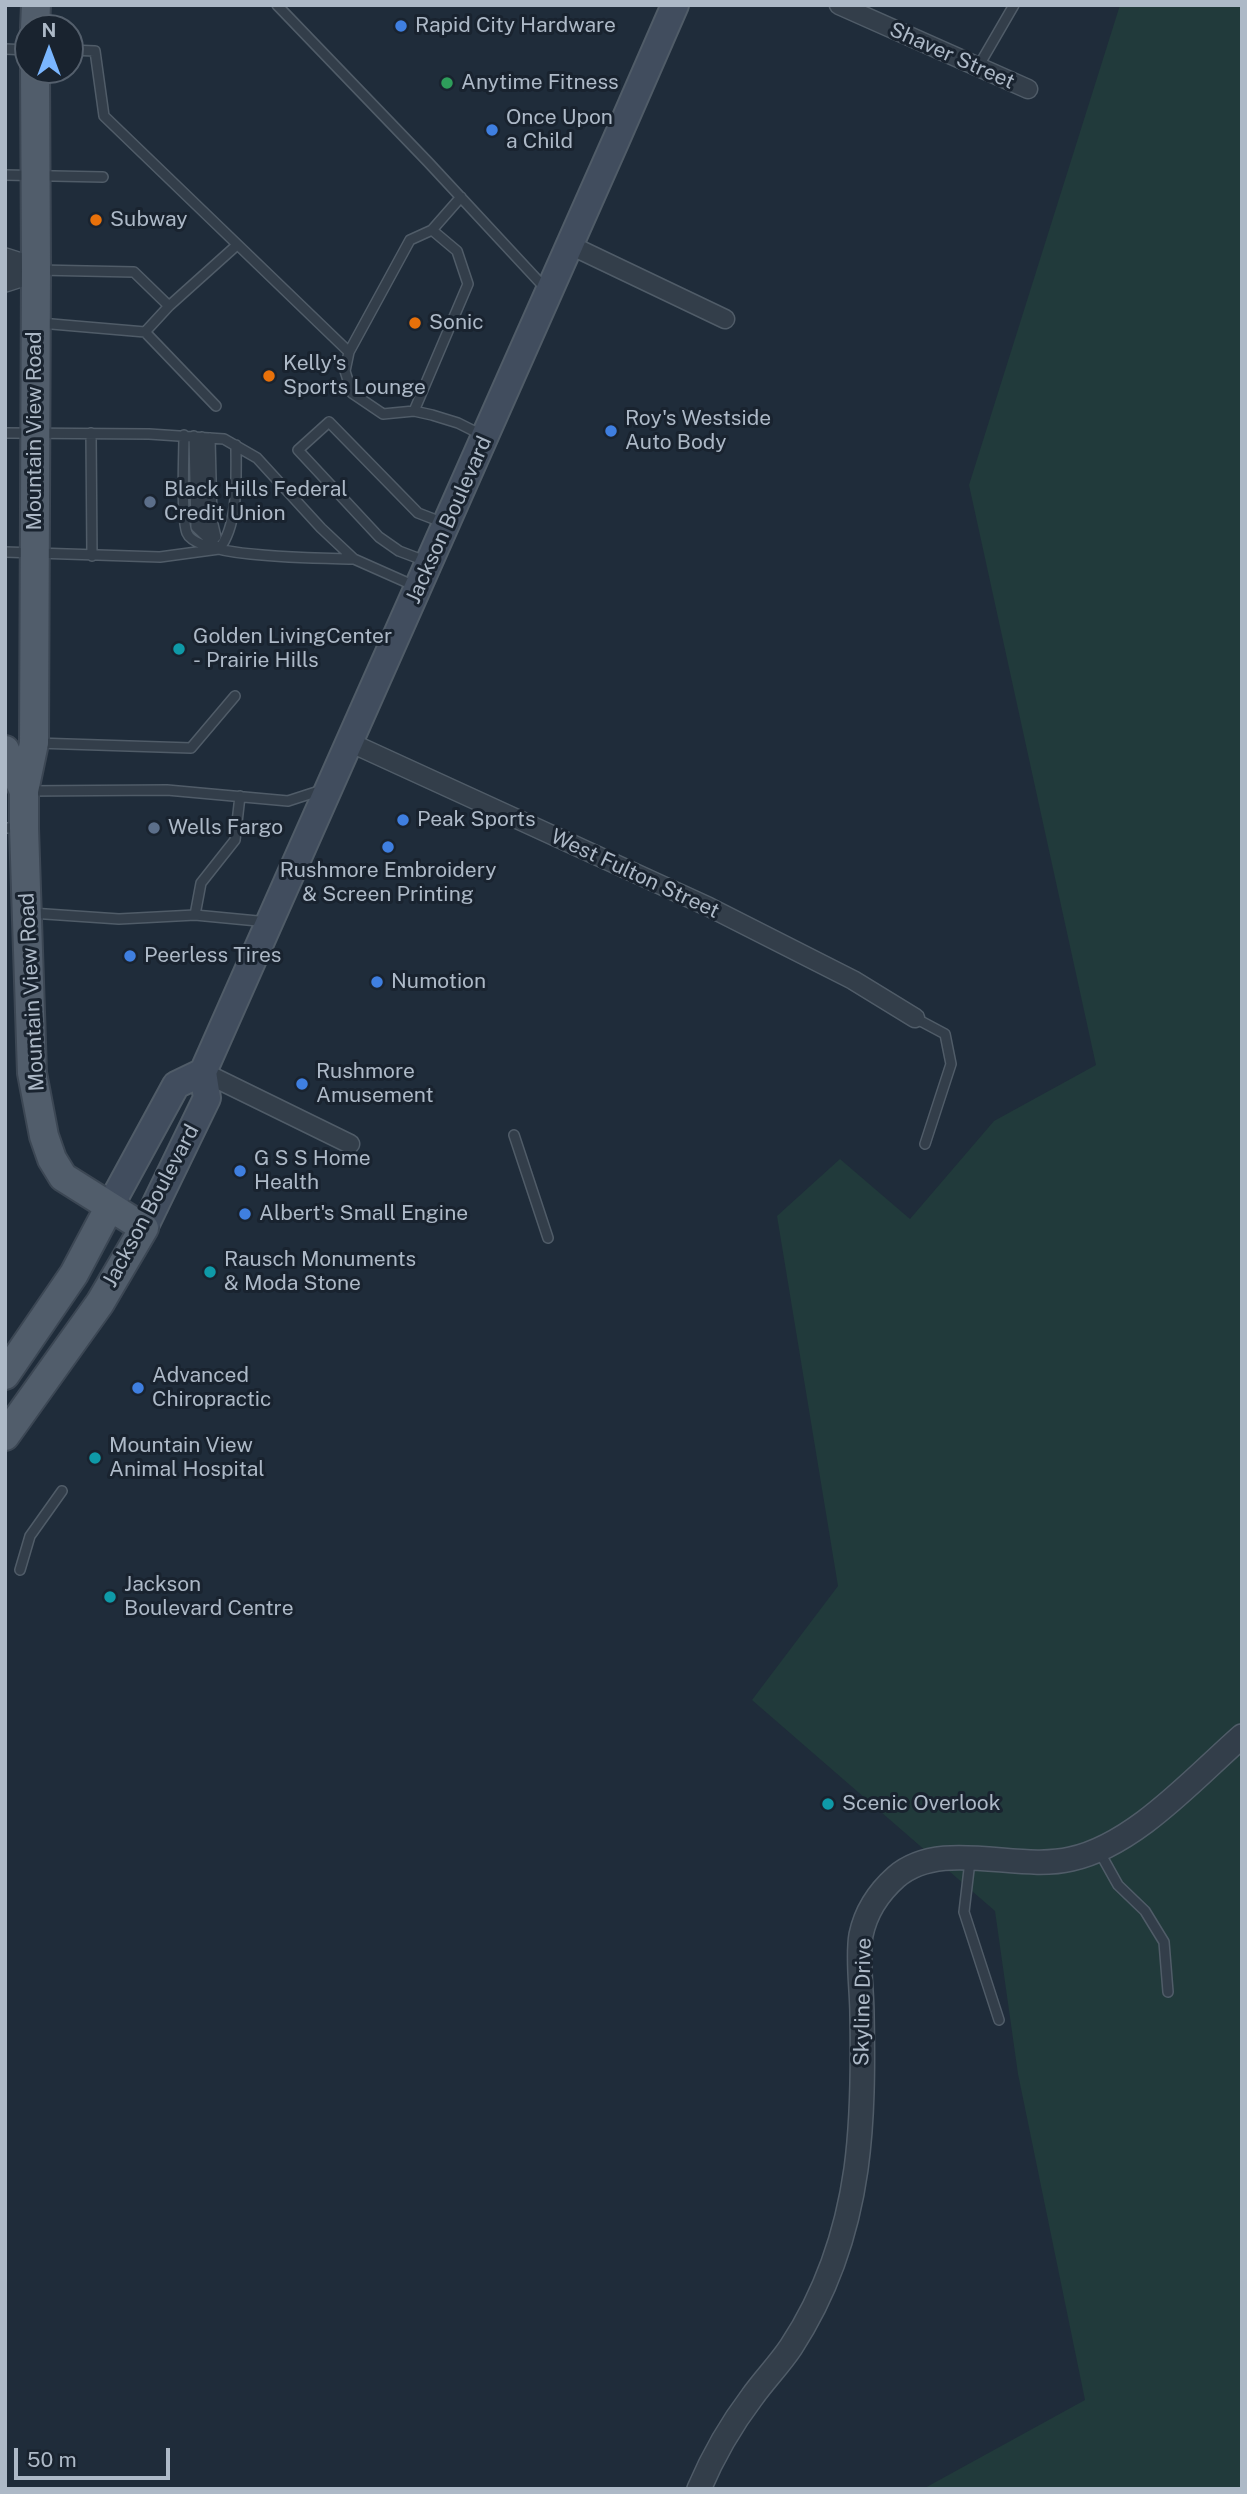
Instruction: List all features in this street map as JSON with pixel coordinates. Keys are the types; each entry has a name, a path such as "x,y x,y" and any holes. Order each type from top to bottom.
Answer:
{"main road":[{"name":"Jackson Boulevard","path":"5,1436 100,1303 144,1228 207,1098 203,1072 675,5"},
{"name":"Mountain View Road","path":"35,84 34,743 15,828 27,913 32,1073 44,1136 52,1159 63,1177 144,1228"},
{"name":"Mountain View Road","path":"5,750 24,791"},
{"name":"Jackson Boulevard","path":"5,1375 74,1274 176,1085 203,1072"}],"street":[{"name":"Shaver Street","path":"839,5 1028,89"},
{"path":"570,245 725,319"},
{"path":"5,260 36,270"},
{"path":"5,280 36,270"},
{"name":"West Fulton Street","path":"349,742 709,907 853,980 915,1017"},
{"path":"203,1072 350,1144"},
{"name":"Skyline Drive","path":"699,2489 730,2427 801,2331 831,2273 844,2233 860,2129 861,1936 870,1907 880,1893 912,1865 948,1858 1047,1863 1099,1851 1134,1831 1242,1736"}],"lane":[{"path":"277,5 549,293"},
{"path":"978,67 1014,5"},
{"path":"84,51 94,51 104,116 349,352"},
{"path":"5,175 103,177"},
{"path":"461,198 432,230 410,240 349,352 345,371 352,393 383,414 414,411 458,424 486,437"},
{"path":"414,411 468,284 457,251 432,230"},
{"path":"145,332 169,306 237,245"},
{"path":"36,270 135,272 169,306"},
{"path":"35,323 145,332 216,406"},
{"path":"430,563 399,551 379,537 298,450 329,422 418,513 447,524"},
{"path":"5,433 91,433 224,439 257,458 321,528 354,559 419,588"},
{"path":"91,433 92,556"},
{"path":"197,436 219,549"},
{"path":"197,436 196,527 219,549"},
{"path":"219,549 226,541 234,506 236,446"},
{"path":"5,552 160,557 219,549 290,558 354,559"},
{"path":"34,743 191,748 234,696"},
{"path":"24,791 167,790 288,801 327,789"},
{"path":"195,915 201,883 235,840 240,796"},
{"path":"27,913 119,919 195,915 270,922"},
{"path":"915,1017 945,1034 951,1064 925,1144"},
{"path":"514,1135 548,1238"},
{"path":"20,1570 30,1535 62,1491"},
{"path":"1099,1851 1118,1885 1145,1911 1164,1942 1168,1992"},
{"path":"971,1859 964,1912 999,2020"}],"green space":[{"path":"1120,5 1242,5 1242,2489 923,2489 1085,2400 1018,2074 995,1911 752,1700 838,1586 777,1216 840,1159 910,1219 994,1121 1096,1065 969,485"}],"place":[{"name":"Rapid City Hardware","path":"401,26"},
{"name":"Anytime Fitness","path":"447,83"},
{"name":"Once Upon a Child","path":"492,130"},
{"name":"Subway","path":"96,220"},
{"name":"Sonic","path":"415,323"},
{"name":"Kelly's Sports Lounge","path":"269,376"},
{"name":"Roy's Westside Auto Body","path":"611,431"},
{"name":"Black Hills Federal Credit Union","path":"150,502"},
{"name":"Golden LivingCenter - Prairie Hills","path":"179,649"},
{"name":"Peak Sports","path":"403,820"},
{"name":"Wells Fargo","path":"154,828"},
{"name":"Rushmore Embroidery & Screen Printing","path":"388,847"},
{"name":"Peerless Tires","path":"130,956"},
{"name":"Numotion","path":"377,982"},
{"name":"Rushmore Amusement","path":"302,1084"},
{"name":"G S S Home Health","path":"240,1171"},
{"name":"Albert's Small Engine","path":"245,1214"},
{"name":"Rausch Monuments & Moda Stone","path":"210,1272"},
{"name":"Advanced Chiropractic","path":"138,1388"},
{"name":"Mountain View Animal Hospital","path":"95,1458"},
{"name":"Jackson Boulevard Centre","path":"110,1597"},
{"name":"Scenic Overlook","path":"828,1804"}]}
